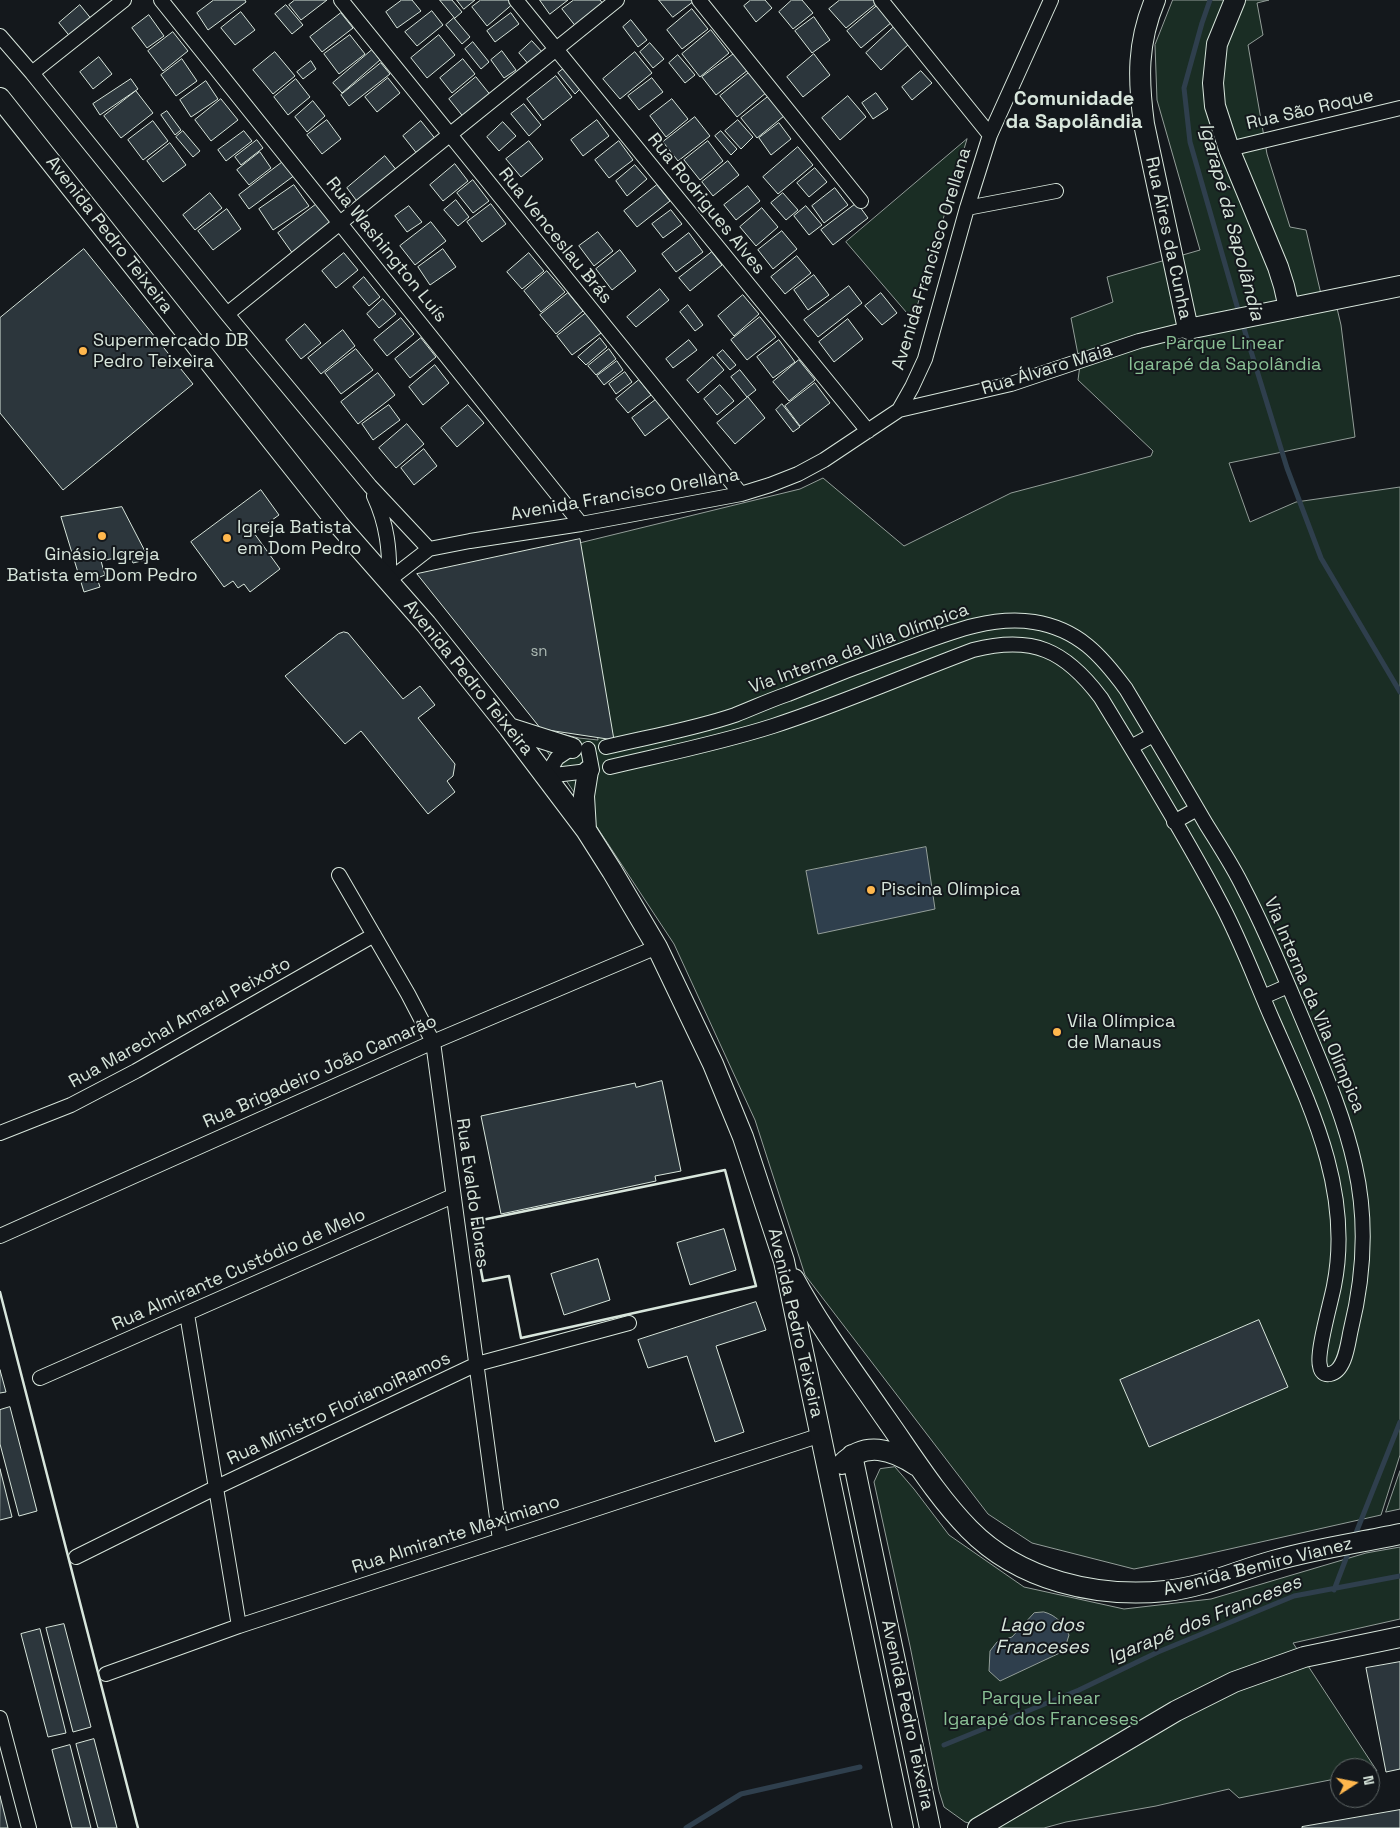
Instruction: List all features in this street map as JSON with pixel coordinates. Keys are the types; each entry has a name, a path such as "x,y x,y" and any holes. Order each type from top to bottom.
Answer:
{"street":[{"path":"32,73 124,0"},
{"name":"Rua Washington Luís","path":"161,0 581,524"},
{"name":"Rua Venceslau Brás","path":"341,0 741,494"},
{"name":"Rua Rodrigues Alves","path":"516,0 868,431"},
{"path":"227,314 617,0"},
{"path":"699,0 861,201"},
{"path":"881,0 990,135"},
{"name":"Avenida Francisco Orellana","path":"389,580 429,549 581,524 741,494 770,486 824,460 899,410 912,387 924,359 990,135 1051,0"},
{"name":"Rua Aires da Cunha","path":"1156,0 1147,22 1140,54 1141,100 1188,329"},
{"path":"1235,0 1217,44 1213,74 1215,106 1229,149 1278,267 1289,308"},
{"path":"0,36 370,486 429,549"},
{"name":"Avenida Pedro Teixeira","path":"0,98 339,525 389,580 509,728 586,830 657,946 713,1064 736,1119 766,1202 784,1261 903,1828"},
{"name":"Rua São Roque","path":"1229,149 1400,108"},
{"path":"967,208 1056,190"},
{"name":"Rua Álvaro Maia","path":"899,410 1011,384 1139,341 1188,329 1400,286"},
{"path":"370,486 380,508 388,536 389,580"},
{"name":"Via Interna da Vila Olímpica","path":"606,747 735,714 862,665 954,632 983,624 1012,620 1034,622 1059,629 1080,640 1104,660 1126,689 1243,887 1328,1079 1344,1125 1355,1167 1361,1208 1362,1243 1360,1281 1354,1317 1344,1358 1335,1372 1323,1373 1320,1369 1319,1357 1335,1281 1339,1239 1337,1203 1330,1166 1321,1134 1242,948 1219,900 1131,747 1091,684 1086,677 1066,660 1043,650 1027,646 1008,644 973,650 868,692 744,734 700,747 610,766"},
{"path":"735,714 744,734"},
{"path":"509,728 580,749 590,770 584,796 586,830"},
{"path":"1131,747 1153,735"},
{"name":"Avenida Pedro Teixeira","path":"546,776 557,758 580,749"},
{"path":"546,776 590,770"},
{"path":"1174,822 1197,809"},
{"name":"Rua Evaldo Flores","path":"339,875 408,994 433,1042 500,1540"},
{"name":"Rua Marechal Amaral Peixoto","path":"0,1133 72,1105 136,1071 374,935"},
{"name":"Rua Brigadeiro João Camarão","path":"0,1236 433,1042 657,946"},
{"path":"1263,998 1288,986"},
{"path":"1321,1134 1344,1125"},
{"name":"Rua Almirante Custódio de Melo","path":"40,1378 453,1196"},
{"name":"Avenida Bemiro Vianez","path":"784,1261 806,1302 829,1337 938,1493 970,1530 995,1550 1023,1567 1080,1588 1109,1592 1142,1593 1169,1591 1194,1586 1273,1561 1394,1536"},
{"path":"187,1314 239,1626"},
{"name":"Rua Ministro FlorianoiRamos","path":"76,1557 217,1487 477,1364 628,1323"},
{"name":"Rua Almirante Maximiano","path":"106,1674 239,1626 820,1435"},
{"name":"Avenida Bemiro Vianez","path":"852,1455 862,1451 890,1451 921,1468"},
{"path":"830,1480 852,1455"},
{"name":"Avenida Pedro Teixeira","path":"852,1455 929,1826"},
{"path":"978,1828 1176,1711 1234,1682 1304,1657 1400,1637"},
{"path":"0,1718 29,1828"},
{"path":"898,1808 906,1816 929,1826"}],"green space":[{"name":"Vila Olímpica de Manaus","path":"1173,0 1269,0 1257,3 1263,35 1248,45 1267,154 1290,227 1306,230 1324,307 1336,304 1341,325 1355,437 1229,463 1250,522 1296,502 1400,487 1400,1455 1381,1515 1134,1569 1032,1543 988,1514 805,1275 755,1120 674,944 531,727 579,738 598,740 567,546 800,489 823,478 904,546 1011,493 1151,456 1153,451 1078,380 1080,365 1071,318 1113,302 1107,277 1200,250 1157,100 1155,45"},
{"path":"967,139 913,320 846,242"},
{"name":"Parque Linear Igarapé dos Franceses","path":"895,1467 949,1535 1024,1587 1124,1609 1211,1599 1366,1553 1400,1547 1400,1619 1293,1643 1368,1758 1330,1758 1330,1780 1239,1798 1229,1789 1156,1806 1066,1822 1044,1828 990,1828 965,1822 944,1807 939,1791 874,1482 880,1469"},
{"path":"1400,1471 1400,1509 1386,1512"}],"water":[{"name":"Piscina Olímpica","path":"926,847 935,909 818,934 806,871"},
{"name":"Lago dos Franceses","path":"1044,1612 1056,1618 1067,1631 1069,1635 1064,1651 1000,1681 989,1671 990,1651 997,1642 1012,1637 1034,1613"}],"building":[{"path":"214,0 245,0 246,2 208,30 197,13"},
{"path":"295,0 327,0 301,20 289,5"},
{"path":"402,0 412,0 421,11 397,28 386,12"},
{"path":"440,0 452,0 462,12 455,18"},
{"path":"457,0 475,0 464,9"},
{"path":"481,0 512,0 515,2 487,26 472,7"},
{"path":"540,0 568,0 550,14"},
{"path":"574,0 600,0 605,6 577,28 562,9"},
{"path":"659,0 693,0 694,1 673,17"},
{"path":"751,0 765,0 772,8 756,22 744,6"},
{"path":"792,0 802,0 813,13 793,29 779,12"},
{"path":"840,0 874,0 877,3 846,28 829,9"},
{"path":"80,5 93,21 72,39 59,23"},
{"path":"286,5 303,25 292,34 275,14"},
{"path":"878,5 892,22 861,48 847,31"},
{"path":"692,9 708,29 682,49 667,30"},
{"path":"432,11 443,25 417,46 405,32"},
{"path":"241,12 255,30 235,45 221,28"},
{"path":"341,13 353,28 322,52 310,37"},
{"path":"511,13 519,24 495,42 487,31"},
{"path":"149,15 164,36 147,48 132,28"},
{"path":"814,17 830,40 812,53 795,31"},
{"path":"454,18 470,37 462,44 446,25"},
{"path":"631,20 647,40 638,47 623,27"},
{"path":"895,26 910,43 881,70 866,53"},
{"path":"711,30 729,53 700,77 682,54"},
{"path":"173,32 188,51 163,71 148,51"},
{"path":"350,35 365,54 339,74 324,54"},
{"path":"439,35 455,55 427,78 411,58"},
{"path":"532,41 544,54 530,66 519,53"},
{"path":"473,42 489,62 481,69 465,49"},
{"path":"650,43 664,59 653,68 640,52"},
{"path":"372,50 380,60 342,93 333,83"},
{"path":"502,51 516,70 504,78 491,60"},
{"path":"275,52 295,76 273,94 253,70"},
{"path":"635,52 652,73 620,99 603,79"},
{"path":"735,53 748,70 716,95 702,77"},
{"path":"814,54 830,75 803,97 787,77"},
{"path":"678,55 695,75 685,83 669,63"},
{"path":"99,57 112,74 93,89 80,72"},
{"path":"182,59 197,81 176,96 161,75"},
{"path":"463,59 475,74 452,93 440,78"},
{"path":"311,61 316,69 303,79 297,72"},
{"path":"381,63 390,74 349,106 341,95"},
{"path":"567,66 583,86 575,94 558,73"},
{"path":"751,71 767,92 737,117 720,96"},
{"path":"921,71 932,83 912,100 902,87"},
{"path":"556,76 572,97 543,120 527,99"},
{"path":"476,77 492,97 465,119 449,99"},
{"path":"388,78 400,93 377,112 365,97"},
{"path":"652,78 663,92 639,110 628,96"},
{"path":"131,79 138,89 100,115 93,104"},
{"path":"296,79 310,97 288,115 274,97"},
{"path":"206,81 218,99 191,117 180,100"},
{"path":"136,91 153,113 121,138 104,116"},
{"path":"876,93 888,109 873,119 862,103"},
{"path":"769,96 784,116 757,138 741,118"},
{"path":"848,96 866,117 840,140 822,118"},
{"path":"221,99 238,120 211,141 195,120"},
{"path":"672,99 688,119 666,137 650,116"},
{"path":"313,101 325,116 307,132 295,117"},
{"path":"524,104 541,125 529,136 511,114"},
{"path":"167,111 181,130 175,135 161,115"},
{"path":"695,117 710,136 678,161 663,142"},
{"path":"327,120 341,139 322,154 307,135"},
{"path":"597,120 609,136 583,156 571,140"},
{"path":"738,120 753,137 741,149 725,131"},
{"path":"153,121 168,141 143,160 128,140"},
{"path":"421,121 437,141 418,155 403,136"},
{"path":"503,122 516,136 499,151 487,137"},
{"path":"779,123 791,139 771,155 759,138"},
{"path":"183,131 200,151 193,157 176,137"},
{"path":"244,131 252,141 226,161 218,150"},
{"path":"721,131 737,149 731,155 715,136"},
{"path":"257,140 263,148 241,165 235,157"},
{"path":"529,141 543,159 521,177 506,159"},
{"path":"619,141 633,160 609,178 595,160"},
{"path":"708,141 723,161 700,180 684,160"},
{"path":"170,143 186,165 163,182 147,161"},
{"path":"798,147 813,165 778,194 763,177"},
{"path":"260,152 271,168 249,185 237,170"},
{"path":"385,156 398,172 359,204 347,188"},
{"path":"284,161 295,175 249,209 239,195"},
{"path":"728,161 739,175 713,196 702,182"},
{"path":"455,164 468,181 443,201 430,185"},
{"path":"635,165 647,179 627,196 616,181"},
{"path":"815,168 827,182 809,197 797,183"},
{"path":"473,180 489,201 473,213 457,193"},
{"path":"294,185 309,206 273,230 259,209"},
{"path":"657,185 670,201 637,227 624,211"},
{"path":"748,186 760,201 736,220 724,205"},
{"path":"835,188 848,205 824,223 812,206"},
{"path":"210,193 222,208 195,230 183,215"},
{"path":"783,193 798,210 786,220 771,203"},
{"path":"456,200 469,217 458,226 444,210"},
{"path":"318,203 334,224 293,254 278,233"},
{"path":"857,203 868,218 833,245 821,230"},
{"path":"491,204 506,224 482,242 467,222"},
{"path":"409,206 422,222 407,232 395,216"},
{"path":"806,206 822,225 809,235 794,216"},
{"path":"762,208 778,227 756,246 740,227"},
{"path":"227,209 241,229 213,250 198,231"},
{"path":"671,210 682,224 663,238 652,224"},
{"path":"431,222 446,241 415,265 400,246"},
{"path":"782,231 797,249 773,269 758,250"},
{"path":"598,232 613,251 594,266 579,246"},
{"path":"689,233 703,252 676,272 662,254"},
{"name":"Supermercado DB Pedro Teixeira","path":"84,249 193,384 63,490 0,413 0,318"},
{"path":"443,249 456,267 430,285 418,267"},
{"path":"620,250 636,271 612,290 596,269"},
{"path":"712,252 722,265 690,291 679,278"},
{"path":"344,253 358,270 336,288 322,271"},
{"path":"529,253 544,271 522,289 507,272"},
{"path":"797,256 811,273 785,294 771,277"},
{"path":"547,271 565,292 541,312 524,291"},
{"path":"814,275 829,295 808,310 794,290"},
{"path":"364,277 380,297 369,306 353,287"},
{"path":"849,286 862,303 818,337 804,320"},
{"path":"660,289 669,300 636,327 627,317"},
{"path":"568,293 583,311 556,334 540,315"},
{"path":"881,293 897,313 882,325 865,306"},
{"path":"743,295 759,314 734,336 718,316"},
{"path":"383,299 396,314 379,328 367,314"},
{"path":"688,305 703,325 695,331 680,312"},
{"path":"586,313 601,333 572,355 557,336"},
{"path":"760,317 776,337 747,360 731,340"},
{"path":"401,318 414,334 387,356 374,340"},
{"path":"848,319 863,339 834,362 819,342"},
{"path":"305,324 321,343 301,359 286,340"},
{"path":"343,330 355,346 321,374 308,358"},
{"path":"421,338 436,357 410,378 395,359"},
{"path":"600,338 607,347 586,365 578,357"},
{"path":"689,340 697,350 673,368 666,359"},
{"path":"779,340 795,362 773,378 757,357"},
{"path":"356,349 373,370 341,394 325,373"},
{"path":"609,349 616,359 596,375 588,366"},
{"path":"723,350 736,365 730,370 717,355"},
{"path":"713,357 724,370 698,393 687,380"},
{"path":"799,360 815,380 789,401 773,382"},
{"path":"617,361 623,370 604,385 597,376"},
{"path":"435,365 449,383 423,405 409,387"},
{"path":"740,370 756,390 747,397 731,377"},
{"path":"625,372 632,382 616,394 609,384"},
{"path":"378,373 395,395 358,424 341,402"},
{"path":"639,380 651,395 628,413 616,399"},
{"path":"815,383 830,403 800,426 785,406"},
{"path":"720,385 734,401 717,415 704,399"},
{"path":"748,397 765,418 735,444 717,423"},
{"path":"658,398 671,416 645,436 632,418"},
{"path":"782,404 800,427 793,432 776,410"},
{"path":"389,405 400,420 373,440 362,424"},
{"path":"468,405 484,423 457,447 441,428"},
{"path":"407,424 424,444 396,468 379,448"},
{"path":"424,449 437,466 414,485 401,468"},
{"name":"Igreja Batista em Dom Pedro","path":"261,490 279,515 254,533 280,569 250,592 244,584 238,588 233,581 224,587 191,542"},
{"name":"Ginásio Igreja Batista em Dom Pedro","path":"122,507 149,559 133,563 129,555 101,561 105,575 97,578 100,587 84,592 61,517"},
{"path":"580,539 614,740 541,729 417,574"},
{"path":"348,633 403,699 420,686 435,705 418,718 455,764 453,776 447,781 455,792 428,814 361,731 345,744 285,676 338,634"},
{"path":"662,1081 681,1171 655,1176 656,1181 501,1214 481,1116 635,1083 636,1087"},
{"path":"724,1229 736,1270 690,1285 677,1243"},
{"path":"598,1259 610,1300 564,1315 551,1274"},
{"path":"756,1302 766,1330 716,1346 744,1432 715,1442 687,1356 648,1368 638,1340"},
{"path":"1259,1320 1288,1387 1149,1447 1120,1380"},
{"path":"0,1370 6,1392 0,1393"},
{"path":"10,1407 37,1511 19,1516 0,1444 0,1410"},
{"path":"0,1469 12,1517 0,1520"},
{"path":"64,1624 91,1727 73,1732 46,1628"},
{"path":"40,1629 66,1733 48,1737 21,1634"},
{"path":"1400,1662 1400,1769 1386,1772 1366,1668"},
{"path":"94,1739 117,1828 98,1828 76,1744"},
{"path":"70,1745 91,1828 72,1828 52,1750"},
{"path":"0,1796 8,1828 0,1828"},
{"path":"1400,1810 1400,1828 1302,1828 1302,1827"}],"waterway":[{"name":"Igarapé da Sapolândia","path":"1210,0 1184,88 1190,142 1239,313"},
{"name":"Igarapé da Sapolândia","path":"1242,322 1287,468 1321,558 1400,692"},
{"name":"Igarapé da Sapolândia","path":"1354,1538 1400,1422"},
{"name":"Igarapé da Sapolândia","path":"1334,1590 1350,1548"},
{"name":"Igarapé dos Franceses","path":"944,1745 1079,1690 1158,1652 1294,1596 1400,1576"},
{"name":"Igarapé dos Franceses","path":"686,1828 741,1794 860,1767"}],"wall":[{"path":"725,1170 756,1286 521,1338 509,1276 483,1281 472,1222 725,1170"},
{"path":"0,1292 138,1828"}],"place":[{"name":"Supermercado DB Pedro Teixeira","path":"83,351"},
{"name":"Ginásio Igreja Batista em Dom Pedro","path":"102,536"},
{"name":"Igreja Batista em Dom Pedro","path":"227,538"},
{"name":"Piscina Olímpica","path":"871,890"},
{"name":"Vila Olímpica de Manaus","path":"1057,1032"}],"district":[{"name":"Comunidade da Sapolândia","path":"1074,112"}],"park label":[{"name":"Parque Linear Igarapé da Sapolândia","path":"1225,354"}]}
